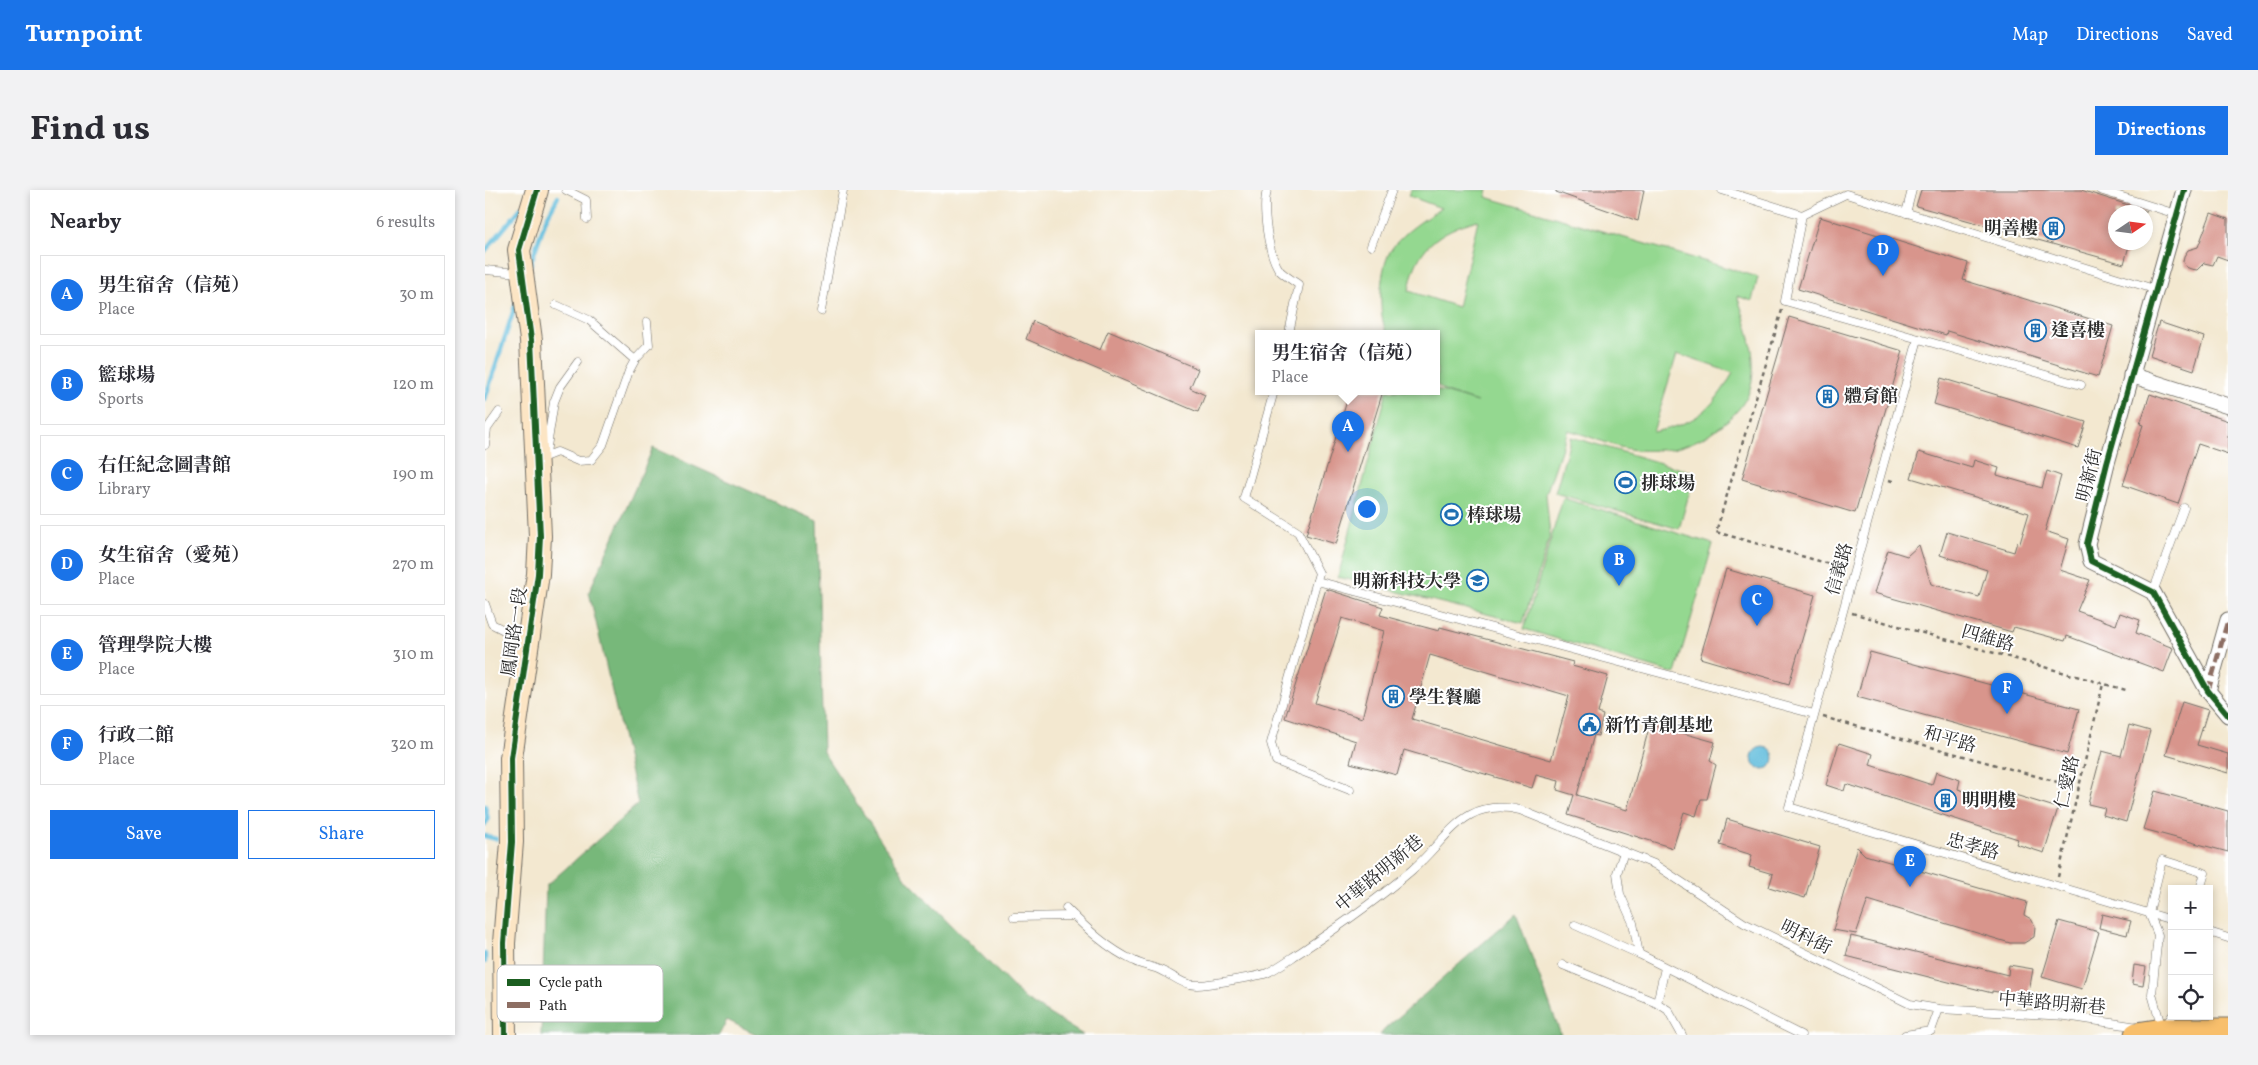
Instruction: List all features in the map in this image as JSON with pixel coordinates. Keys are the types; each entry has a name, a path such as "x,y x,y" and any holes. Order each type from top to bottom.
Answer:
{"main road":[{"path":"2137,1035 2166,1027 2228,1031"}],"street":[{"name":"鳳岡路一段","path":"504,965 504,943 512,842 511,758 538,574 540,536 541,459 531,340 519,250 537,190"},
{"name":"明新街","path":"2153,592 2091,561 2087,544 2154,289 2183,190"},
{"path":"2131,375 2228,406"},
{"path":"2153,592 2208,691 2228,715"},
{"path":"2208,691 2228,620"},
{"name":"鳳岡路一段","path":"505,1022 505,1035"}],"lane":[{"path":"821,310 843,190"},
{"path":"1267,190 1264,213 1268,241 1280,271 1299,285 1290,330"},
{"path":"1371,246 1392,190"},
{"path":"1722,190 1802,214 1846,194 2154,289"},
{"path":"1906,213 1912,190"},
{"path":"2100,190 2176,214"},
{"path":"572,191 586,200 587,219"},
{"path":"1802,214 1785,301 2081,385"},
{"path":"485,270 523,283"},
{"path":"556,305 589,320 635,360"},
{"path":"541,459 557,452 578,461 591,460 603,445 635,360 649,345 647,322"},
{"name":"信義路","path":"1789,807 1918,339"},
{"path":"541,459 554,402 561,387 578,362"},
{"path":"1272,395 1245,498 1298,532 1319,573 1271,743 1277,761 1350,790"},
{"path":"485,445 487,429 499,412"},
{"path":"2153,592 2184,508"},
{"path":"1317,581 1814,714"},
{"path":"485,604 492,624 527,642"},
{"name":"中華路明新巷","path":"1066,908 1094,936 1110,944 1121,954 1136,963 1165,972 1182,982 1196,985 1266,974 1325,936 1413,869 1456,825 1474,813 1489,807 1503,806 1520,810 1624,852"},
{"name":"忠孝路","path":"1789,807 2168,919"},
{"path":"1624,852 1617,873 1620,894 1633,922 1639,954"},
{"name":"明科街","path":"1624,852 1653,864 1745,923 1781,941 1910,1004 1939,1009"},
{"path":"2166,1027 2152,994 2158,934 2149,913 2162,860 2205,872 2201,885"},
{"path":"1014,917 1075,916"},
{"path":"1575,925 1639,954 1801,1035"},
{"path":"2213,933 2228,938"},
{"path":"1563,964 1657,1003 1668,1010 1682,1035"},
{"path":"1657,1003 1665,968"},
{"path":"1905,1035 1931,1032 1939,1009"},
{"name":"中華路明新巷","path":"1939,1009 2066,1016 2166,1027"}],"path":[{"path":"1785,301 1716,532 1854,571"}],"green space":[{"path":"1411,190 1488,190 1486,197 1758,277 1752,301 1737,296 1751,342 1753,366 1750,389 1738,410 1718,428 1694,442 1671,449 1658,450 1629,449 1568,430 1546,494 1550,536 1523,623 1338,577 1386,395 1440,395 1440,391 1477,402 1446,392 1440,387 1440,330 1386,330 1384,325 1381,290 1382,277 1388,255 1403,236 1441,208 1409,196","holes":["1478,220 1458,307 1409,291 1412,276 1423,253 1440,236 1464,224","1677,354 1733,373 1710,406 1701,413 1681,424 1653,432"]},
{"name":"排球場","path":"1571,437 1695,473 1679,529 1555,493"},
{"path":"653,448 817,521 823,752 907,880 1025,999 1083,1035 758,1035 727,1020 719,1035 541,1035 541,1022 663,1022 663,965 543,965 546,886 638,804 589,592"},
{"path":"1563,498 1713,544 1675,674 1524,629"},
{"path":"1516,914 1561,1035 1380,1035 1385,1029"}],"water":[{"path":"1763,747 1771,750 1774,758 1771,766 1763,769 1755,766 1752,758 1755,750"}],"building":[{"path":"1556,190 1644,190 1638,221 1556,192"},
{"name":"明善樓","path":"1921,190 2081,190 2128,205 2108,205 2108,250 2128,250 2124,264 1916,206"},
{"path":"2211,213 2228,219 2228,260 2217,256 2213,265 2204,263 2197,270 2186,267 2183,262 2184,256 2188,250 2198,247"},
{"path":"1820,217 1968,263 1963,280 2113,326 2098,377 1947,331 1946,335 1798,289"},
{"name":"體育館","path":"1789,317 1903,351 1855,513 1742,479"},
{"path":"1033,321 1100,350 1108,331 1198,369 1190,388 1205,395 1198,412 1026,339"},
{"path":"2159,322 2204,337 2194,370 2149,355"},
{"path":"1941,378 2086,422 2078,448 1934,404"},
{"path":"2150,394 2228,421 2228,454 2198,444 2178,504 2123,485 2143,425 2140,424"},
{"path":"1349,395 1382,395 1336,544 1306,535"},
{"path":"1919,452 1972,468 1974,460 1999,468 1997,475 2042,488 2047,471 2061,476 2045,531 2069,539 2060,570 2090,580 2077,611 2116,625 2120,613 2140,620 2136,633 2173,648 2164,672 2067,636 2065,641 2014,627 2012,632 1874,593 1888,550 1907,556 1919,545 1931,584 1979,597 1987,570 1940,555 1947,532 2014,552 2017,542 2020,543 2029,513 1911,478"},
{"path":"1726,569 1815,595 1789,684 1700,658"},
{"path":"1326,589 1383,607 1380,615 1439,631 1440,627 1573,662 1572,666 1608,676 1598,713 1603,715 1598,736 1594,735 1577,795 1627,810 1650,724 1715,742 1710,761 1716,765 1707,799 1701,799 1696,816 1684,812 1673,848 1568,815 1574,795 1557,790 1559,781 1536,775 1532,788 1404,750 1397,775 1350,763 1356,741 1285,718","holes":["1342,618 1384,631 1362,718 1315,703","1430,655 1569,696 1551,760 1412,719"]},
{"path":"1870,652 2079,709 2067,754 1857,697"},
{"path":"2182,702 2208,710 2197,745 2228,754 2228,773 2166,755"},
{"path":"2129,725 2150,731 2126,822 2103,815 2105,808 2088,804 2102,751 2121,756"},
{"name":"明明樓","path":"1839,743 1873,754 1870,765 1932,785 1936,772 1960,780 1958,789 2011,806 2015,795 2058,808 2044,853 2016,844 2018,839 1846,784 1844,791 1826,785"},
{"path":"2155,791 2228,811 2228,852 2143,829"},
{"path":"1727,819 1820,847 1805,898 1769,887 1773,874 1749,867 1752,855 1720,845"},
{"path":"1857,847 1865,855 2027,902 2024,915 2031,919 2035,926 2034,937 2024,943 2010,943 1868,900 1856,934 1833,930"},
{"path":"2102,914 2131,921 2127,935 2099,928"},
{"path":"2059,921 2099,932 2082,989 2042,977"},
{"path":"1851,936 2008,975 2009,965 2033,969 2028,997 1992,991 1992,993 1846,956"},
{"path":"2134,965 2146,967 2143,986 2132,984"}],"waterway":[{"path":"530,265 546,219 558,197"},
{"path":"485,251 521,208"},
{"path":"485,399 517,300"},
{"path":"485,806 488,820 485,824"},
{"path":"485,836 496,839"},
{"path":"485,954 485,962"}],"marked path":[{"path":"2208,691 2228,620"}],"cycle path":[{"path":"504,965 504,943 512,842 511,758 538,574 540,536 531,340 519,250 537,190"},
{"path":"2184,190 2107,463 2087,544 2091,561 2153,592 2208,691 2228,715"},
{"path":"505,1022 505,1035"}],"place":[{"name":"明善樓","path":"2054,228"},
{"name":"女生宿舍（愛苑）","path":"1883,276"},
{"name":"逢喜樓","path":"2035,330"},
{"name":"體育館","path":"1828,396"},
{"name":"男生宿舍（信苑）","path":"1348,452"},
{"name":"排球場","path":"1625,483"},
{"name":"棒球場","path":"1451,515"},
{"name":"明新科技大學","path":"1477,581"},
{"name":"籃球場","path":"1619,586"},
{"name":"右任紀念圖書館","path":"1757,626"},
{"name":"學生餐廳","path":"1393,697"},
{"name":"行政二館","path":"2007,714"},
{"name":"新竹青創基地","path":"1589,725"},
{"name":"明明樓","path":"1946,800"},
{"name":"管理學院大樓","path":"1910,887"}]}
